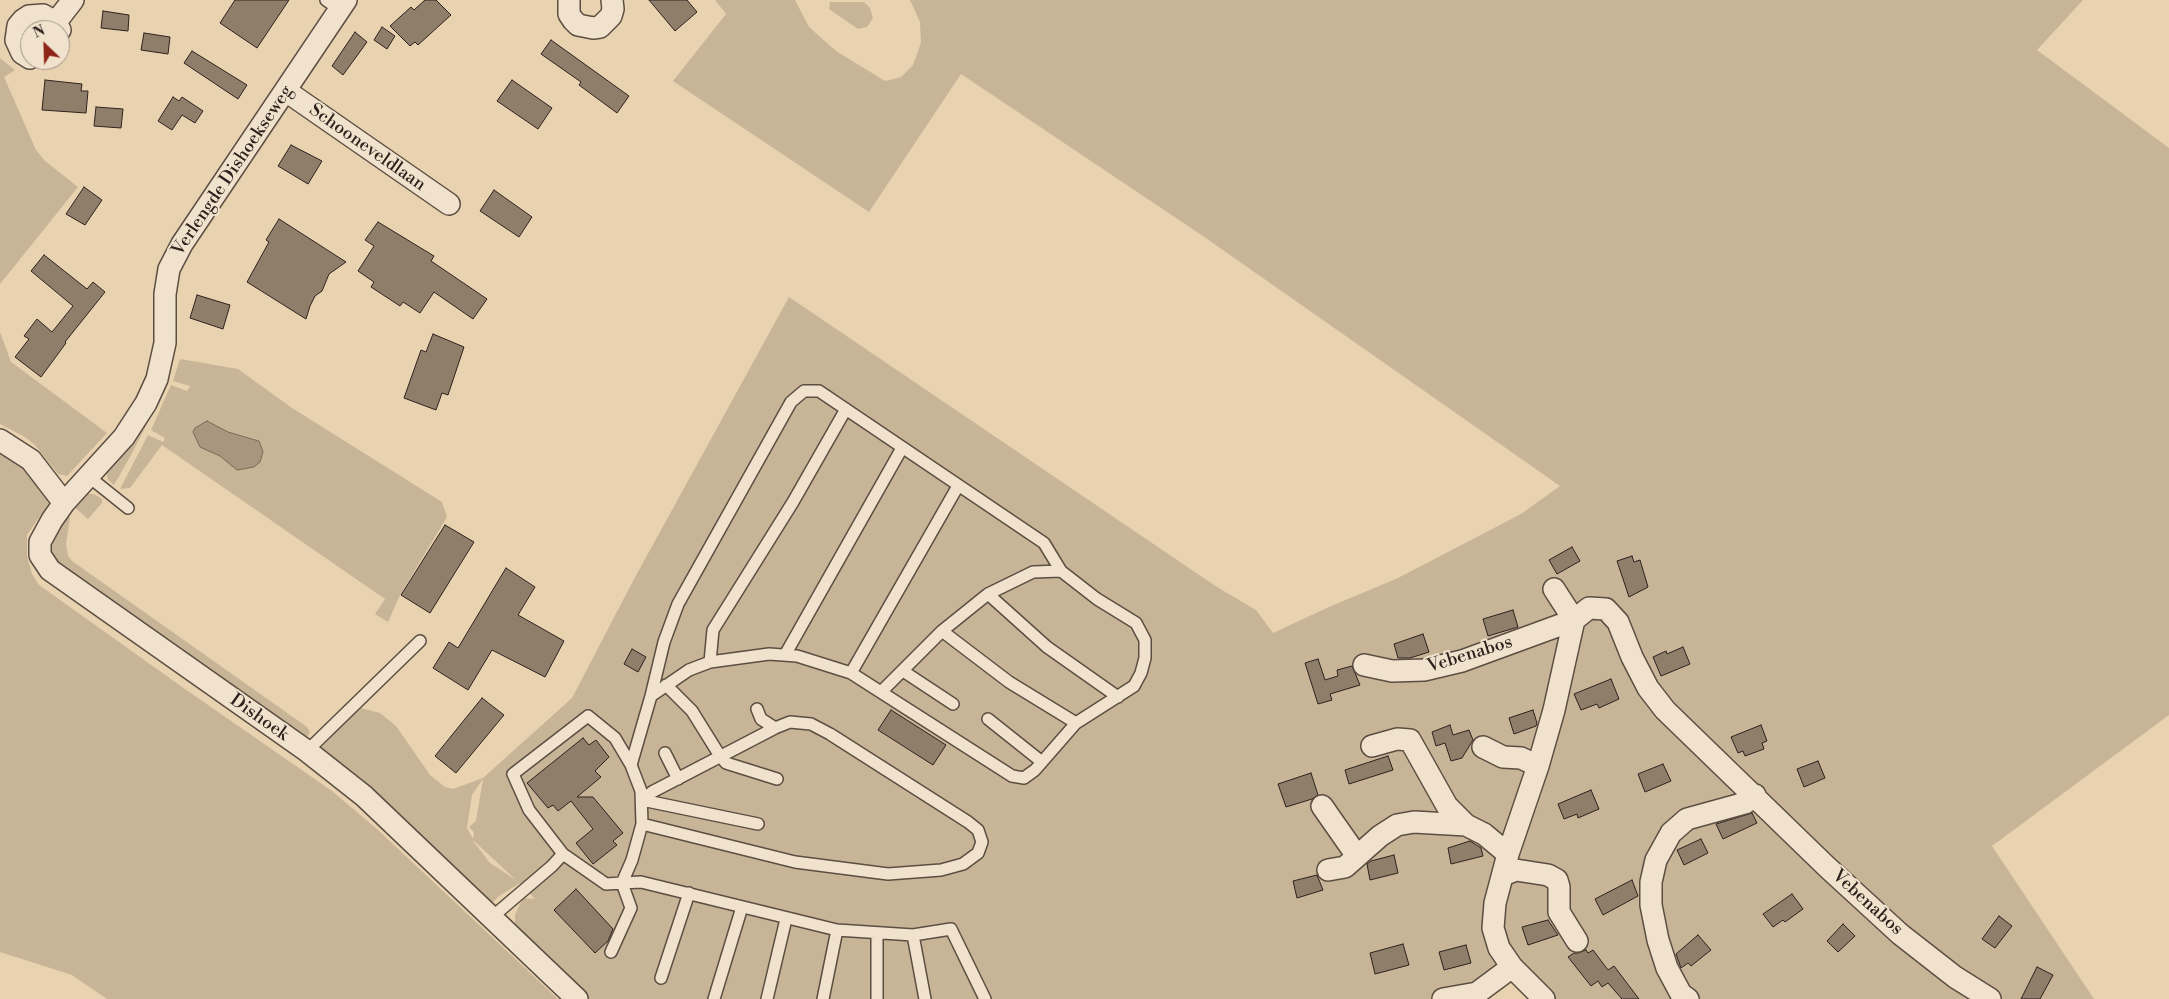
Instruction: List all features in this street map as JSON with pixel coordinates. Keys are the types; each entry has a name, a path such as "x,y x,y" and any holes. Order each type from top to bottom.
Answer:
{"street":[{"path":"65,20 74,0"},
{"path":"569,0 569,14 573,20 578,25 593,28 600,27 611,16 613,9 612,0"},
{"name":"Verlengde Dishoekseweg","path":"64,503 136,420 157,379 164,342 165,294 168,269 182,244 286,91 337,3"},
{"path":"25,20 36,14 43,15 48,20"},
{"path":"20,24 16,33 20,50"},
{"name":"Schooneveldlaan","path":"286,91 449,204"},
{"path":"0,440 31,460 64,503"},
{"name":"Dishoek","path":"64,503 43,534 39,548 43,561 50,570 307,751 364,796 578,999"},
{"path":"1544,999 1512,967 1499,948 1494,928 1495,903 1508,854 1538,766 1554,710 1574,620 1554,589"},
{"name":"Vebenabos","path":"1364,665 1392,671 1424,670 1462,661 1574,620 1589,608 1606,609 1618,622 1648,688 1665,710 1730,774 1755,795 1827,868 1900,934 1955,977 1990,999"},
{"path":"1372,746 1397,738 1410,740 1447,806 1466,825 1484,834 1508,854"},
{"path":"1483,747 1503,757 1521,758 1538,766"},
{"path":"1688,999 1681,994 1667,968 1658,940 1651,905 1651,882 1656,860 1671,833 1687,819 1745,803 1755,795"},
{"path":"1322,806 1358,856"},
{"path":"1328,870 1345,867 1380,836 1397,825 1414,822 1466,825"},
{"path":"1503,875 1516,870 1548,875 1557,880 1559,887 1558,912 1577,941"},
{"path":"1443,999 1477,993 1512,967"}],"lane":[{"path":"631,764 651,696 664,642 678,604 791,402 804,392 819,391 1044,543 1061,571 1097,599 1136,623 1144,640 1146,658 1142,673 1134,686 1076,724 1042,762 1024,778 1012,776 851,673 797,656 769,654 710,662 689,670 651,696"},
{"path":"710,662 713,630 793,502 846,409"},
{"path":"785,655 902,448"},
{"path":"88,476 128,508"},
{"path":"851,673 923,544 958,486"},
{"path":"881,692 942,631 988,594 1033,572 1061,571"},
{"path":"988,594 1048,647 1118,696"},
{"path":"942,631 1008,682 1076,724"},
{"path":"307,751 420,641"},
{"path":"903,671 953,704"},
{"path":"666,685 692,711 720,756 726,762 777,779"},
{"path":"757,709 761,719 774,728"},
{"path":"611,952 631,908 622,883 632,860 642,824 642,800 631,764 615,738 588,716 514,774 530,810 563,854 606,884 622,883 641,882 837,930 913,935 951,929 985,999"},
{"path":"988,719 1042,762"},
{"path":"642,800 652,792 774,728 790,722 811,724 830,734 968,822 978,830 982,842 978,853 963,864 941,870 888,874 795,862 642,824"},
{"path":"665,752 678,779"},
{"path":"642,800 758,824"},
{"path":"491,918 552,866 563,854"},
{"path":"661,978 689,893"},
{"path":"714,999 742,907"},
{"path":"767,999 786,919"},
{"path":"823,999 837,930"},
{"path":"877,933 877,999"},
{"path":"913,935 925,999"}],"shaded area":[{"path":"715,0 795,0 809,27 836,51 885,81 901,77 913,65 921,43 920,22 910,0 2083,0 2037,50 2169,148 2169,715 1992,846 2094,999 1532,999 1509,977 1488,999 589,999 515,931 515,915 520,904 524,898 535,899 520,883 499,896 488,907 316,753 361,708 380,713 396,726 430,775 445,787 453,789 483,778 572,698 633,581 789,297 1217,587 1256,610 1273,633 1398,578 1521,514 1560,486 1200,234 961,74 869,212 673,81 726,14","holes":["483,779 476,821 469,827 474,832 473,839 467,828 472,795","474,841 516,880 490,863"]},
{"path":"830,2 864,2 870,8 873,18 867,27 858,29 829,9"},
{"path":"0,58 15,70 4,77 36,150 45,161 78,187 0,284"},
{"path":"0,332 11,362 107,433 67,476 58,474 35,445 25,437 0,424"},
{"path":"180,359 238,369 292,408 442,502 447,517 400,595 388,622 375,614 385,599 162,445 130,488 120,489 148,435 163,442 165,438 151,430 171,385 187,391 190,386 173,381","holes":["207,421 228,432 255,439 263,452 260,462 237,470 193,432 195,428"]},
{"path":"155,408 114,485 108,480 106,471"},
{"path":"207,421 228,432 259,441 263,452 260,462 254,467 237,470 220,456 200,447 193,432 195,428"},
{"path":"0,446 12,453 51,500 27,535 27,556 32,574 39,585 332,791 378,830 558,999 107,999 72,975 0,952"},
{"path":"85,494 94,494 102,499 102,503 88,519 73,506"},
{"path":"66,514 70,518 66,543 68,556 72,561 307,727 310,732 308,736 302,736 59,564 51,549 52,537"}],"building":[{"path":"235,0 289,0 257,48 220,23"},
{"path":"425,0 436,0 451,15 418,45 415,42 410,46 390,26 411,7 414,10"},
{"path":"649,0 687,0 697,12 675,31"},
{"path":"103,11 129,15 128,31 101,28"},
{"path":"382,27 395,36 387,49 374,40"},
{"path":"355,32 367,42 343,75 332,66"},
{"path":"144,33 170,37 168,54 141,50"},
{"path":"551,40 629,96 617,113 579,85 581,82 541,54"},
{"path":"192,51 247,85 238,99 184,63"},
{"path":"45,80 82,84 81,91 88,91 86,113 42,110"},
{"path":"512,80 552,108 538,129 497,101"},
{"path":"173,97 179,101 182,97 203,111 195,123 182,115 172,130 158,121"},
{"path":"96,107 123,109 121,128 94,126"},
{"path":"291,145 322,161 308,184 278,166"},
{"path":"84,187 102,200 85,225 66,214"},
{"path":"494,190 532,217 519,237 480,211"},
{"path":"279,219 346,262 329,274 322,291 315,296 306,319 247,282 269,242 266,240"},
{"path":"378,222 434,256 431,261 487,299 473,319 434,292 420,313 403,302 400,306 371,287 374,282 358,271 374,246 365,240"},
{"path":"44,255 87,289 93,282 105,292 65,342 41,377 15,357 29,339 24,336 37,319 52,332 73,306 31,271"},
{"path":"197,295 230,305 223,329 190,318"},
{"path":"433,334 464,347 448,395 442,393 436,410 404,398 421,350 426,352"},
{"path":"445,525 474,542 430,613 401,595"},
{"path":"1572,547 1580,561 1557,574 1549,560"},
{"path":"1632,556 1634,562 1640,560 1648,587 1629,597 1617,561"},
{"path":"506,568 535,587 518,615 564,641 545,677 492,650 468,690 433,668 449,642 458,648"},
{"path":"1513,610 1518,627 1488,636 1483,619"},
{"path":"1423,634 1429,652 1410,658 1398,658 1394,644"},
{"path":"1683,647 1690,664 1661,676 1653,657 1666,651 1667,654"},
{"path":"632,649 646,657 638,672 624,664"},
{"path":"1318,659 1325,680 1338,676 1337,670 1352,666 1360,685 1330,694 1332,700 1318,704 1305,663"},
{"path":"1611,679 1619,699 1599,708 1597,704 1581,710 1574,694"},
{"path":"482,698 504,715 456,773 435,756"},
{"path":"891,710 946,745 933,765 878,730"},
{"path":"1533,710 1537,723 1536,726 1514,734 1509,718"},
{"path":"1450,725 1453,735 1469,730 1473,740 1462,758 1451,761 1445,743 1436,746 1432,732"},
{"path":"1761,725 1767,741 1762,743 1764,749 1745,756 1743,751 1738,753 1731,737"},
{"path":"583,738 589,745 596,740 609,757 595,771 601,777 577,797 593,797 623,833 613,841 617,845 593,864 576,843 593,829 571,801 558,811 553,805 548,808 527,783"},
{"path":"1388,756 1393,770 1349,784 1345,770"},
{"path":"1818,761 1825,778 1804,787 1797,769"},
{"path":"1663,764 1671,781 1645,792 1638,774"},
{"path":"1311,773 1318,795 1312,799 1286,807 1278,784"},
{"path":"1591,790 1599,809 1578,818 1577,814 1564,819 1558,804"},
{"path":"1752,813 1757,823 1723,839 1716,824"},
{"path":"1701,839 1708,853 1684,865 1677,850"},
{"path":"1470,841 1481,848 1483,856 1451,864 1448,848"},
{"path":"1394,855 1398,873 1370,880 1367,864 1371,861"},
{"path":"1317,875 1323,890 1297,898 1293,881"},
{"path":"1632,880 1638,896 1603,915 1595,899"},
{"path":"576,889 613,929 608,941 595,953 554,910"},
{"path":"1792,894 1803,909 1785,922 1783,920 1773,927 1763,914"},
{"path":"1999,916 2012,926 1995,948 1982,939"},
{"path":"1548,920 1558,935 1528,945 1522,927"},
{"path":"1843,924 1855,936 1838,952 1827,941"},
{"path":"1698,935 1711,950 1691,966 1688,963 1681,968 1676,954"},
{"path":"1403,944 1409,965 1375,974 1370,953"},
{"path":"1466,945 1471,963 1444,970 1439,952"},
{"path":"1586,950 1588,953 1593,950 1608,970 1614,966 1639,999 1622,999 1608,983 1602,987 1598,981 1591,986 1568,957 1574,953"},
{"path":"2037,967 2053,975 2040,999 2021,999"}]}
